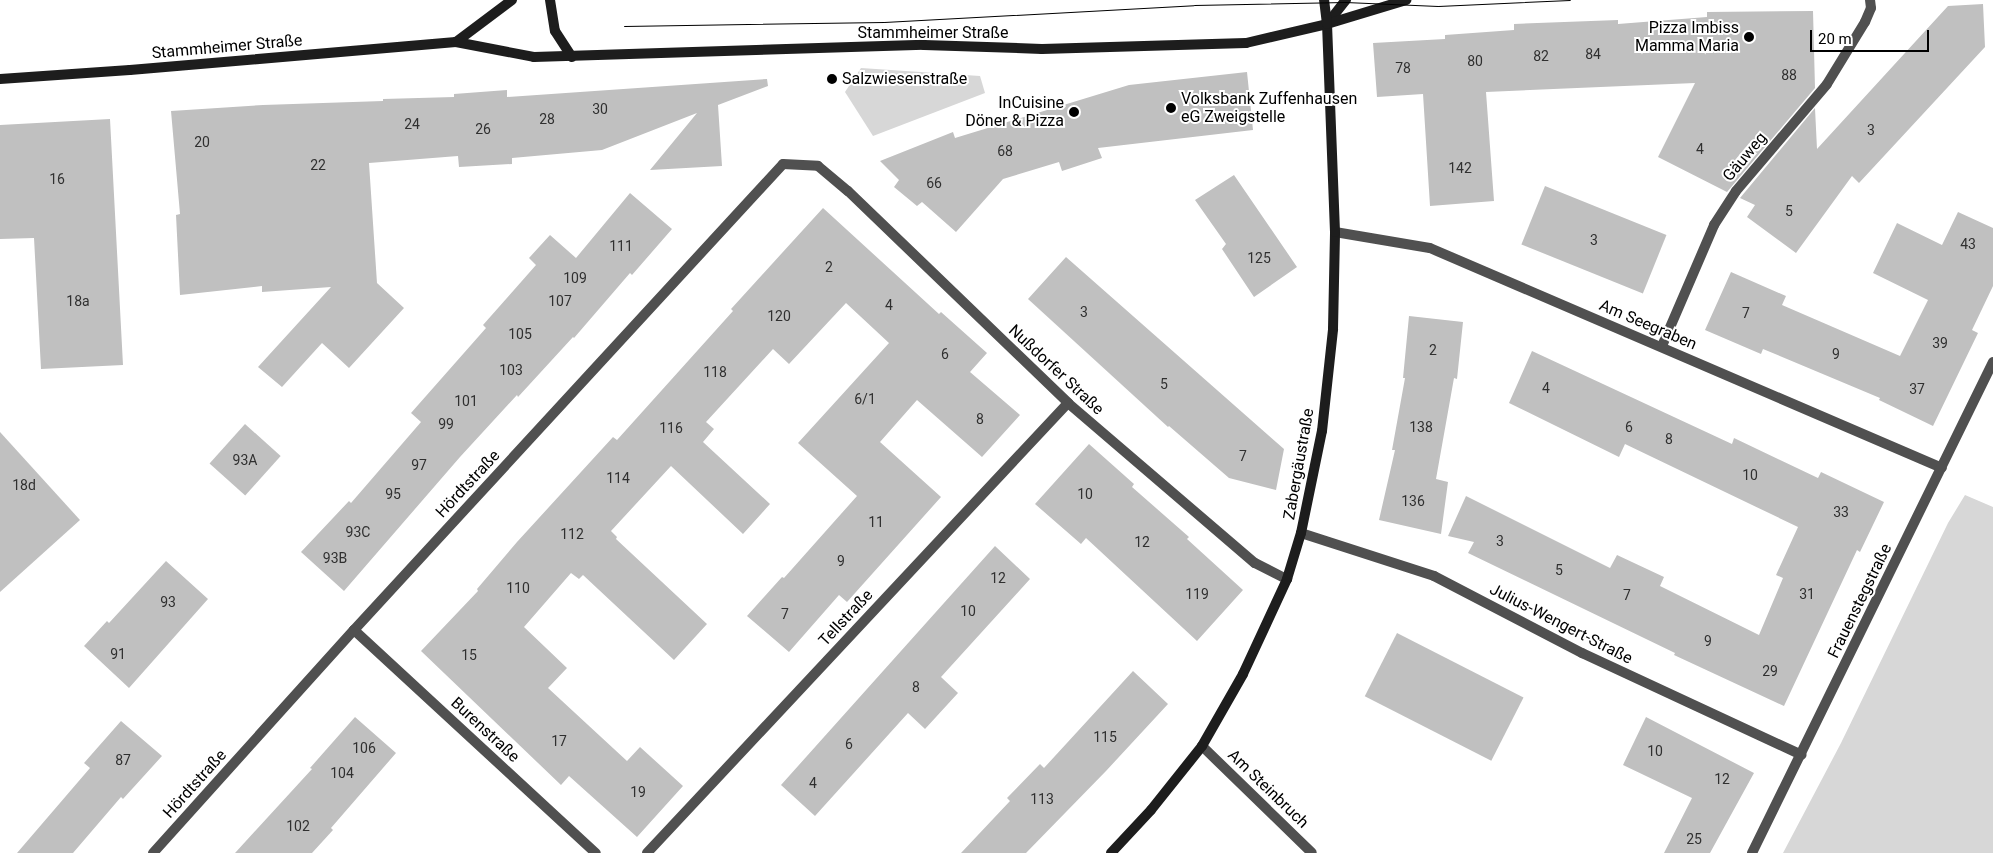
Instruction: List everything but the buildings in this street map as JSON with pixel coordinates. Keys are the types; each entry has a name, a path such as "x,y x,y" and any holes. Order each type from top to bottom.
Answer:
{"street":[{"path":"456,42 512,0"},
{"path":"550,0 555,31 572,56"},
{"name":"Zabergäustraße","path":"1110,853 1151,810 1202,746 1244,674 1287,579 1301,533 1322,431 1333,330 1335,232 1327,24 1324,0"},
{"path":"1327,24 1346,0"},
{"name":"Stammheimer Straße","path":"0,79 130,70 456,42 534,58 924,44 1042,49 1246,43 1327,24 1406,0"},
{"name":"Gäuweg","path":"1662,346 1714,225 1736,191 1827,84 1865,22 1870,8 1870,0"},
{"name":"Hördtstraße","path":"153,853 354,630 782,164 818,166"},
{"name":"Nußdorfer Straße","path":"818,166 848,191 1068,403 1255,562 1287,579"},
{"name":"Am Seegraben","path":"1335,232 1430,248 1662,346 1942,468"},
{"name":"Frauenstegstraße","path":"1752,853 1993,362"},
{"name":"Tellstraße","path":"647,853 1068,403"},
{"name":"Julius-Wengert-Straße","path":"1301,533 1434,576 1582,653 1802,754"},
{"name":"Burenstraße","path":"354,630 596,853"},
{"name":"Am Steinbruch","path":"1202,746 1312,853"}],"shaded area":[{"path":"861,68 980,76 985,93 873,136 845,92"},
{"path":"1965,495 1993,507 1993,853 1783,853 1841,743 1948,523"}],"tram line":[{"path":"624,26 884,22 1194,5 1345,2 1438,6 1570,0"}],"place":[{"name":"Pizza Imbiss Mamma Maria","path":"1749,37"},
{"name":"Salzwiesenstraße","path":"832,79"},
{"name":"Volksbank Zuffenhausen eG Zweigstelle","path":"1171,108"},
{"name":"InCuisine Döner & Pizza","path":"1074,112"}]}
